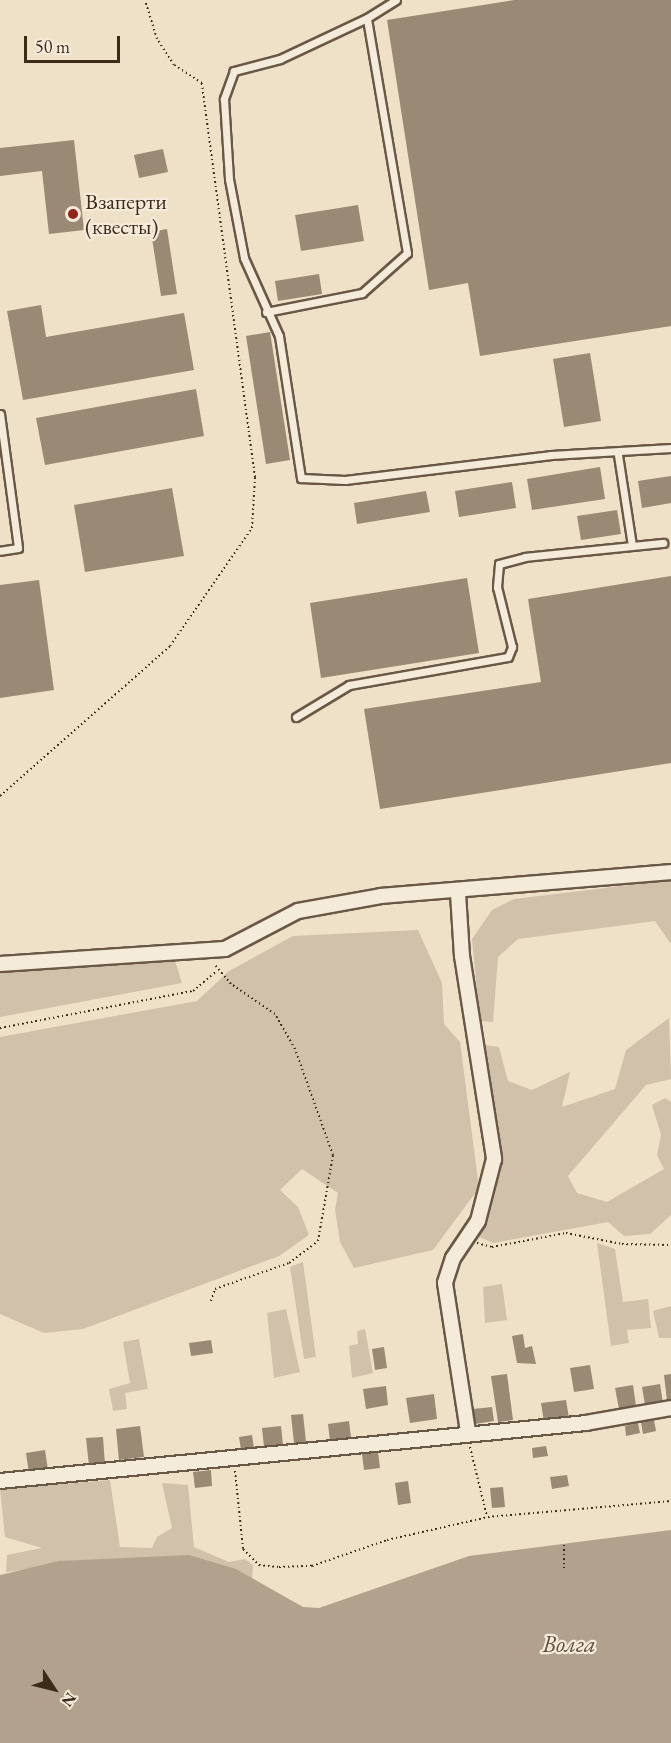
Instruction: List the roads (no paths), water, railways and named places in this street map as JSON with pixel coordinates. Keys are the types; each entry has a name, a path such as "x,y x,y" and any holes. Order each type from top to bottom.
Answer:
{"street":[{"path":"0,964 225,949 298,911 381,896 458,893 671,872"},
{"path":"458,893 462,956 494,1159 489,1193 446,1274 445,1298 468,1432"},
{"path":"0,1481 468,1432 586,1423 671,1408"}],"lane":[{"path":"396,0 367,18 280,59 234,71 224,99 229,179 244,258 266,312 279,336 301,478 345,480 551,455 618,455 671,448"},
{"path":"266,312 362,293 407,253 367,18"},
{"path":"0,414 18,549 0,551"},
{"path":"618,455 632,545"},
{"path":"296,717 349,685 508,657 512,647 497,587 499,564 632,545 663,543"}],"water":[{"name":"Волга","path":"671,1530 671,1743 0,1743 0,1575 59,1561 189,1555 236,1569 303,1607 319,1608 469,1556"}],"place":[{"name":"Взаперти (квесты)","path":"73,214"}]}
